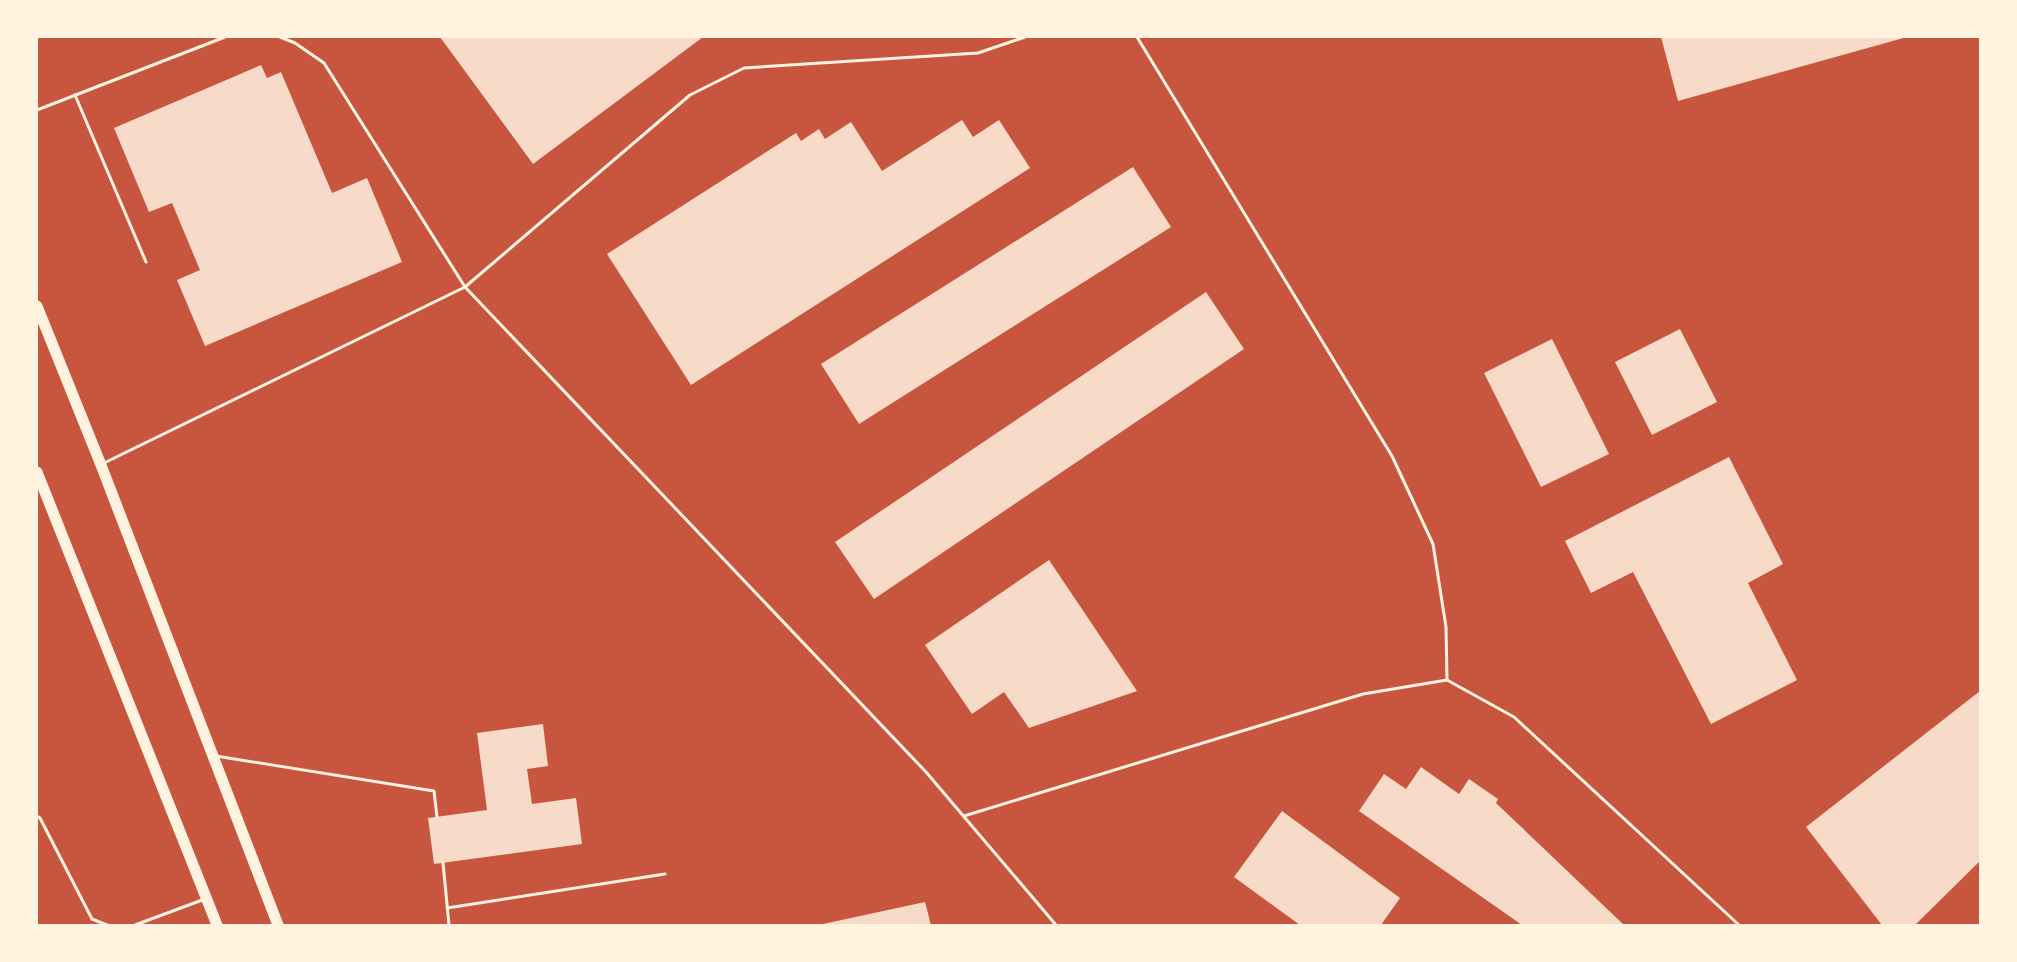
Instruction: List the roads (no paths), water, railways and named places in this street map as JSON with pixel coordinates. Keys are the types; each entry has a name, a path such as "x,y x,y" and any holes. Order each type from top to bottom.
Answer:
{"highway":[{"path":"37,306 101,465 278,925"},
{"path":"37,472 217,925"}],"lane":[{"path":"37,110 224,37"},
{"path":"280,37 295,43 324,63 465,287 926,772 1056,925"},
{"path":"101,465 465,287 690,95 744,68 978,53 1025,37"},
{"path":"1137,37 1392,456 1434,544 1446,627 1447,680"},
{"path":"75,95 146,262"},
{"path":"964,816 1363,694 1447,680 1514,717 1738,925"},
{"path":"213,755 434,791 437,817"},
{"path":"37,816 40,818 62,857 92,919 106,925"},
{"path":"442,863 449,925"},
{"path":"447,908 665,874"},
{"path":"135,925 207,898"}]}
